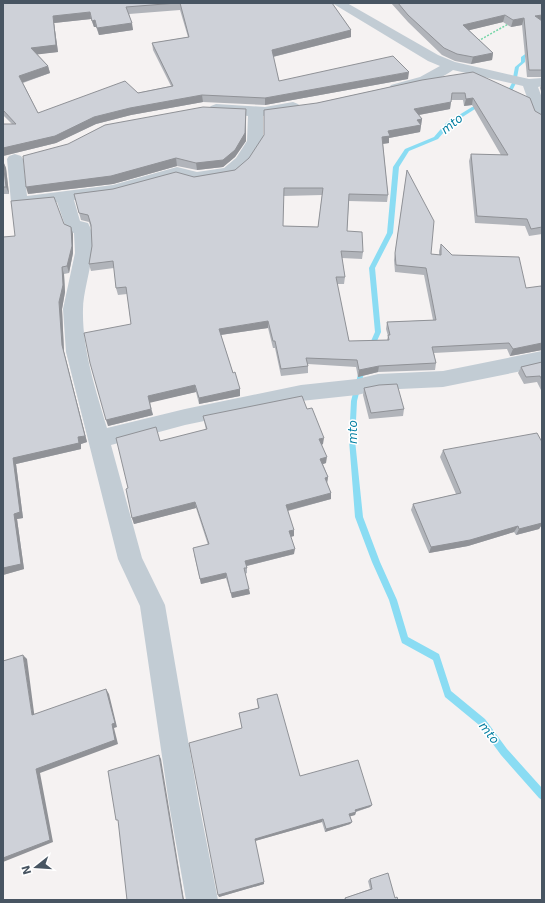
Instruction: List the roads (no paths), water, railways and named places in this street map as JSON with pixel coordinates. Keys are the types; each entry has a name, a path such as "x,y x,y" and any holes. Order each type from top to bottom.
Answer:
{"street":[{"path":"338,3 433,58 451,65 535,83 542,117"},
{"path":"385,90 415,84 436,76 451,65"},
{"path":"203,108 265,112 309,105"},
{"path":"16,159 19,202 114,190 177,172 188,174 194,178 229,172 242,161 255,141 256,111"},
{"path":"64,196 73,227 82,227 84,253 77,282 73,309 76,352 100,439 130,559 152,605 183,796 202,900"},
{"path":"100,439 185,417 264,399 301,393 357,387 378,382 444,379 542,359"}],"waterway":[{"name":"mto","path":"507,96 514,83 517,67 523,62 523,57 530,52 530,47 542,42"},
{"name":"mto","path":"371,348 378,332 372,268 390,233 396,167 407,150 436,138 448,124 474,108 483,107"},
{"name":"mto","path":"362,369 354,401 352,440 359,517 376,562 393,600 405,640 436,657 448,694 482,722 504,752 542,795"}]}
